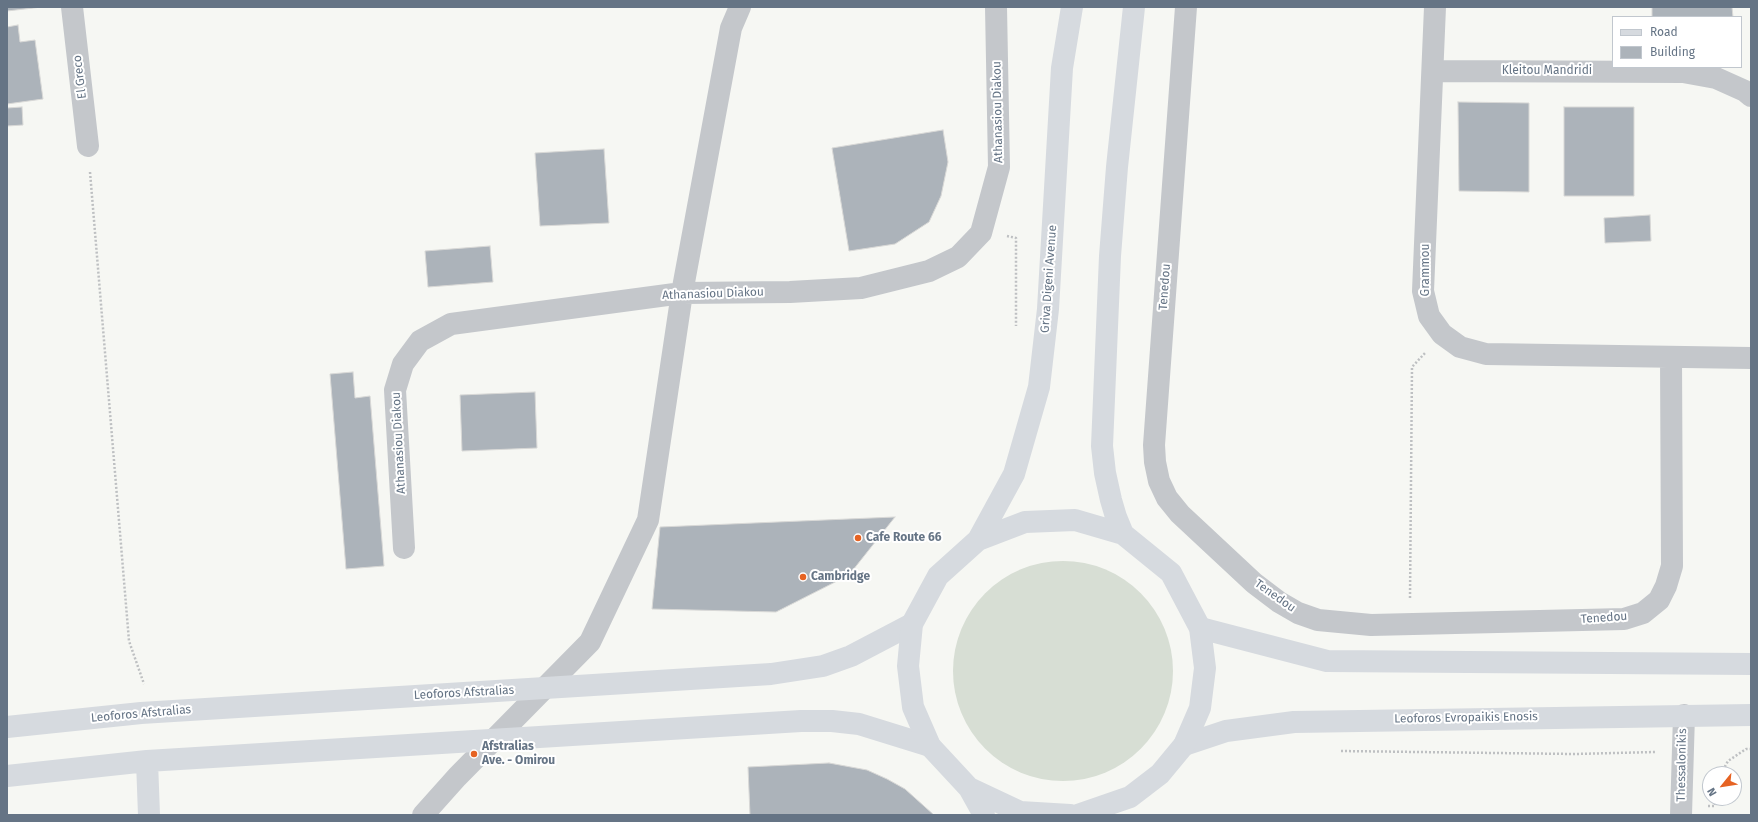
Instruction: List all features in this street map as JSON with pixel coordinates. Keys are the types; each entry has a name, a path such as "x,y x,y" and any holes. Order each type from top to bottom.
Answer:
{"main road":[{"name":"Griva Digeni Avenue","path":"978,540 1014,474 1039,387 1048,309 1062,68 1072,7"},
{"path":"1123,534 1111,500 1105,474 1102,446 1110,256 1117,168 1134,7"},
{"path":"984,815 969,788 930,746 913,707 908,666 912,624 938,576 978,540 1025,522 1075,520 1123,534 1171,573 1200,628 1205,668 1200,708 1184,745 1160,774 1125,806 1078,815"},
{"name":"Leoforos Afstralias","path":"7,727 141,713 771,674 823,666 851,656 912,624"},
{"path":"1200,628 1327,661 1751,664"},
{"name":"Leoforos Evropaikis Enosis","path":"1184,745 1226,731 1294,722 1751,715"},
{"path":"7,776 146,760 801,721 832,721 859,724 930,746"},
{"path":"146,760 149,815"},
{"path":"969,788 1020,812 1070,815"}],"street":[{"name":"El Greco","path":"72,7 88,146"},
{"path":"422,815 463,771 590,642 648,520 682,293 731,28 740,7"},
{"name":"Athanasiou Diakou","path":"404,548 395,390 403,364 420,341 451,324 682,293 790,292 861,288 929,271 958,257 981,233 999,167 996,7"},
{"name":"Tenedou","path":"1186,7 1154,445 1159,481 1167,498 1180,514 1254,583 1279,602 1298,613 1326,621 1371,625 1624,619 1643,613 1658,600 1666,586 1672,566 1671,358"},
{"name":"Grammou","path":"1435,7 1434,71 1424,291 1429,316 1442,334 1460,347 1486,354 1671,358 1751,358"},
{"name":"Kleitou Mandridi","path":"1434,71 1683,72 1716,78 1745,91 1751,96"},
{"name":"Thessalonikis","path":"1681,815 1684,715"}],"path":[{"path":"88,146 129,640 144,684"},
{"path":"981,233 1016,238 1016,326"},
{"path":"1409,624 1412,367 1442,334"},
{"path":"1725,766 1728,761 1746,750 1751,749"},
{"path":"1336,750 1574,754"}],"shaded area":[{"path":"1052,561 1074,561 1105,569 1124,579 1141,593 1155,610 1165,629 1173,660 1173,682 1165,713 1155,732 1141,749 1124,763 1105,773 1074,781 1052,781 1021,773 1011,768 993,756 978,741 971,732 961,713 953,682 953,660 961,629 966,619 978,601 993,586 1002,579 1021,569"}],"building":[{"path":"7,7 42,7 7,11"},
{"path":"1652,7 1732,7 1733,16 1652,16"},
{"path":"18,25 20,42 35,40 43,99 7,104 7,27"},
{"path":"1458,102 1529,103 1529,192 1459,191"},
{"path":"22,107 23,125 7,126 7,108"},
{"path":"1564,107 1634,107 1634,196 1564,196"},
{"path":"943,130 948,162 941,196 929,222 895,244 849,251 832,148"},
{"path":"604,149 609,223 540,226 535,153"},
{"path":"1650,215 1651,241 1605,243 1604,218"},
{"path":"490,246 493,282 428,287 425,251"},
{"path":"353,372 355,398 370,396 384,566 346,569 330,374"},
{"path":"535,392 537,448 462,451 460,395"},
{"path":"895,517 849,575 776,612 652,609 660,527"},
{"path":"829,763 867,770 887,779 905,789 934,815 750,815 748,767"}],"place":[{"name":"Cafe Route 66","path":"858,538"},
{"name":"Cambridge","path":"803,577"},
{"name":"Afstralias Ave. - Omirou","path":"474,754"}]}
